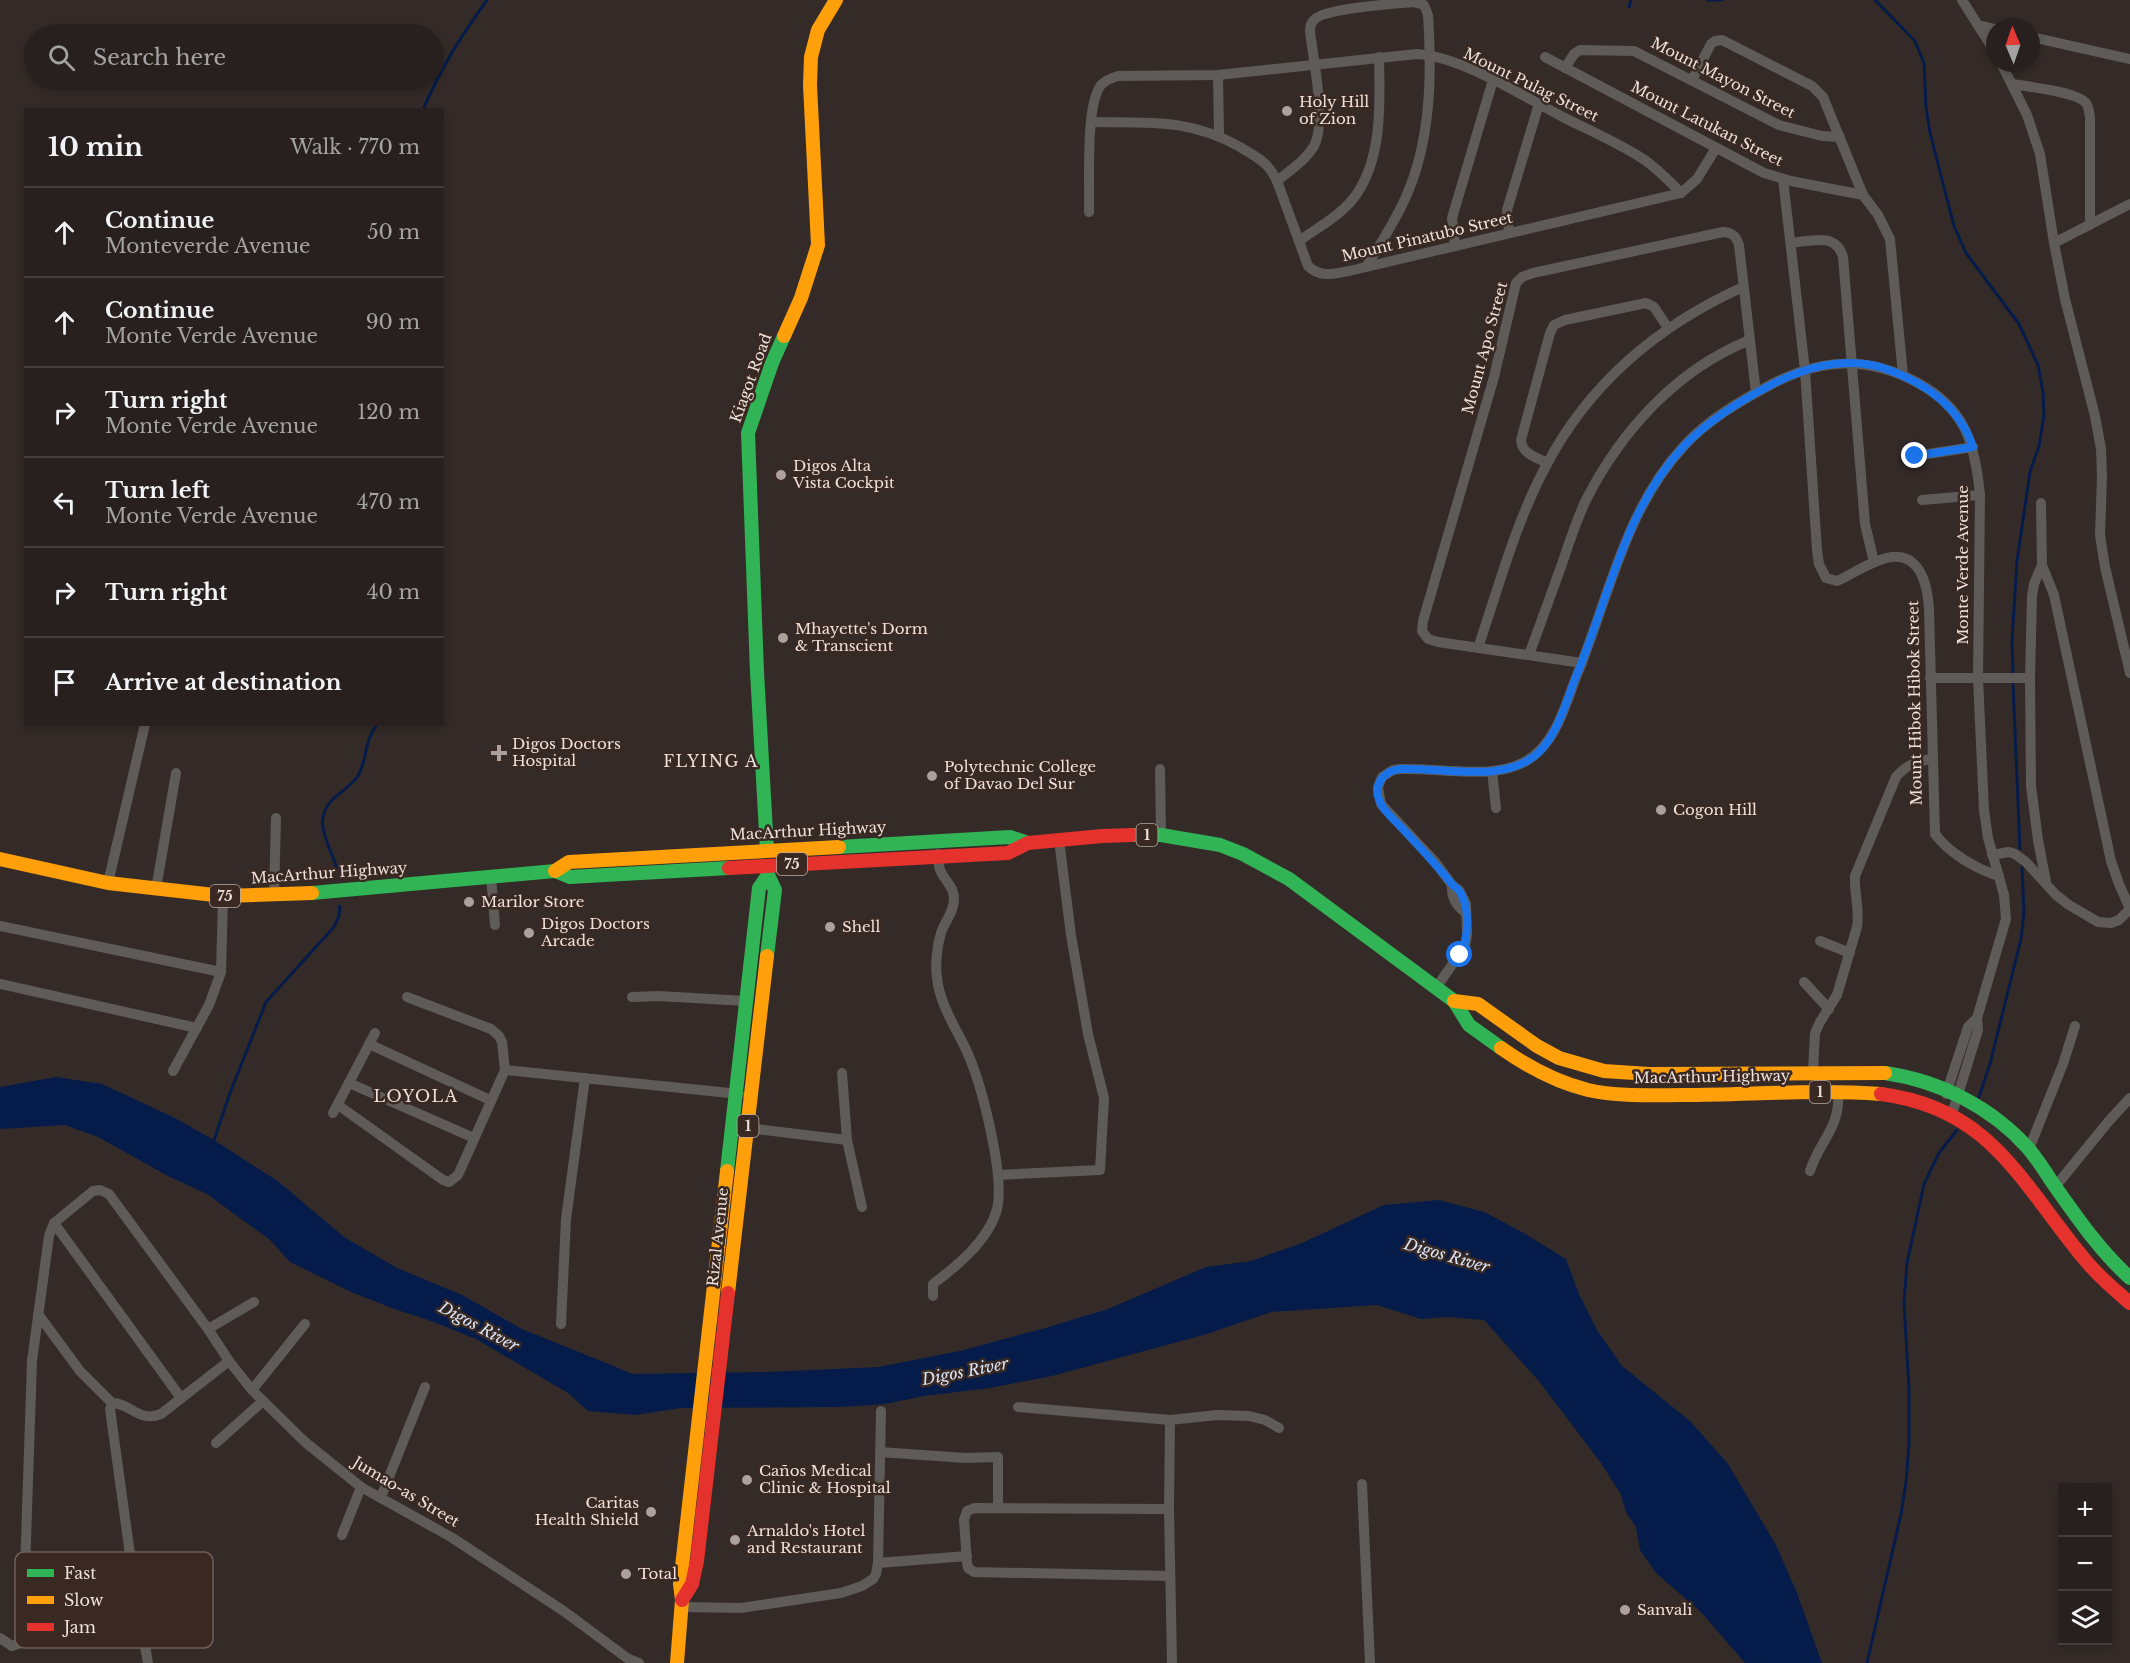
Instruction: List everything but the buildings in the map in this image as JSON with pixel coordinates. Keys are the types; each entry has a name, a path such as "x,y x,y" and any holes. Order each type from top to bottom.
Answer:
{"main road":[{"name":"Kiagot Road","path":"767,850 757,672 748,433 772,363 801,298 818,245 810,85 812,57 818,30 836,0"},
{"name":"MacArthur Highway","path":"0,859 108,883 223,896 274,895 555,871 570,877 768,870 1008,853 1028,843 1102,836 1161,835 1220,845 1263,863 1289,879 1454,1001 1466,1022 1523,1063 1551,1078 1575,1086 1618,1095 1838,1092 1890,1094 1947,1112 1973,1128 2009,1161 2082,1259 2099,1278 2130,1303"},
{"name":"MacArthur Highway","path":"555,871 569,862 767,850 1010,837 1028,843"},
{"name":"Rizal Avenue","path":"681,1603 694,1578 775,890 768,870 767,850"},
{"name":"Rizal Avenue","path":"677,1663 680,1584 735,1094 759,888 768,870"},
{"name":"MacArthur Highway","path":"1454,1001 1478,1004 1537,1046 1559,1058 1604,1071 1649,1074 1813,1071 1890,1073 1929,1082 1952,1091 1991,1114 2028,1149 2099,1247 2130,1278"},
{"path":"702,1388 717,1390"}],"street":[{"path":"1277,181 1308,154 1317,137 1320,115 1310,31 1313,20 1334,12 1413,2 1424,5 1428,15 1431,55 1428,111 1406,198 1366,267"},
{"path":"1966,2 1986,38"},
{"path":"1978,25 1986,27"},
{"path":"2040,39 2130,59"},
{"path":"1692,80 1711,44 1718,40 1726,41 1818,91 1827,104 1863,195 1878,215 1890,239 1903,375"},
{"name":"Mount Mayon Street","path":"1565,68 1574,54 1580,50 1630,50 1789,129 1822,136 1840,137"},
{"name":"Mount Pulag Street","path":"1091,122 1092,105 1100,87 1107,80 1118,76 1218,75 1379,57 1431,55 1493,80 1644,160 1681,192"},
{"path":"1299,241 1334,217 1352,200 1363,184 1371,164 1377,128 1380,99 1379,57"},
{"name":"Mount Latukan Street","path":"1545,57 1764,173 1863,195"},
{"path":"2006,72 2028,114 2040,154 2065,299 2095,416 2101,449 2100,535 2105,567 2130,673"},
{"path":"1218,75 1219,135"},
{"path":"1455,246 1452,218 1493,80"},
{"path":"2012,84 2065,94 2080,98 2085,103 2090,117 2090,225"},
{"path":"1509,233 1507,210 1539,104"},
{"path":"1089,212 1091,122"},
{"name":"Mount Pinatubo Street","path":"1091,122 1175,124 1202,129 1219,135 1266,163 1277,181 1308,266 1317,273 1332,274 1366,267 1681,192"},
{"path":"1681,192 1697,179 1716,148"},
{"name":"Mount Hibok Hibok Street","path":"1783,179 1805,369 1817,550 1821,571 1826,578 1837,581 1874,562 1896,557 1909,560 1919,568 1924,578 1929,609 1935,834 1947,847 1972,864 1999,876"},
{"path":"2054,243 2130,204"},
{"name":"Mount Apo Street","path":"1582,663 1431,641 1424,635 1422,627 1494,377 1514,288 1519,279 1533,273 1723,232 1730,233 1737,240 1756,393"},
{"path":"1791,243 1830,240 1841,250 1865,524 1874,562"},
{"path":"1478,648 1521,522 1547,463 1590,399 1626,361 1668,328 1698,309 1743,287"},
{"path":"1547,463 1525,451 1521,440 1550,333 1554,326 1565,320 1641,303 1654,308 1668,328"},
{"path":"1529,655 1580,515 1593,486 1617,448 1633,426 1670,389 1712,359 1750,340"},
{"name":"Monte Verde Avenue","path":"1436,988 1465,946 1466,904 1460,890 1452,885 1436,863 1384,809 1378,798 1380,782 1388,772 1400,769 1492,771 1511,769 1539,752 1555,728 1582,663 1629,534 1654,485 1684,446 1720,416 1756,393 1805,369 1851,363 1879,366 1903,375 1929,389 1945,401 1959,417 1968,432 1973,447 1980,495 1978,678 1984,810 1992,855 2006,908 2006,920 1977,1018 1978,1030 1952,1091 1947,1112"},
{"path":"1915,456 1973,447"},
{"path":"1922,500 1980,495"},
{"path":"1992,855 2009,852 2015,854 2046,882 2056,895 2098,922 2111,923 2119,920 2130,909 2111,861 2054,595 2042,565 2041,503"},
{"path":"2042,565 2032,596 2031,786 2046,882"},
{"path":"1930,678 2030,678"},
{"path":"108,883 145,726"},
{"path":"1813,1071 1815,1033 1837,995 1859,916 1855,876 1896,777 1912,764 1932,759"},
{"path":"1160,769 1161,835"},
{"path":"1492,771 1496,808"},
{"path":"156,889 176,773"},
{"path":"274,895 276,818"},
{"path":"998,1175 1100,1170 1104,1098 1082,1001 1059,840"},
{"path":"933,1296 933,1284 975,1246 989,1227 997,1210 999,1193 990,1129 980,1089 968,1054 942,999 936,978 941,933 952,912 954,897 953,889 939,868 937,842"},
{"path":"491,877 495,925"},
{"path":"173,1071 209,1005 221,972 223,896"},
{"path":"0,926 221,972"},
{"path":"1820,941 1850,953"},
{"path":"1804,982 1829,1009"},
{"path":"0,984 197,1028"},
{"path":"632,997 658,996 746,1001"},
{"path":"375,1033 336,1109 445,1181 451,1181 458,1175 505,1070 502,1042 494,1031 406,997"},
{"path":"2028,1149 2063,1064 2075,1026"},
{"path":"369,1044 490,1100"},
{"path":"505,1070 751,1096"},
{"path":"842,1073 847,1140 862,1207"},
{"path":"561,1324 566,1219 585,1078"},
{"path":"349,1083 474,1138"},
{"path":"1810,1171 1820,1146 1835,1125 1839,1104 1838,1092"},
{"path":"2055,1187 2130,1098"},
{"path":"747,1128 847,1140"},
{"name":"Jumao-as Street","path":"54,1223 93,1191 108,1192 229,1361 262,1401 305,1442 362,1487 451,1537 565,1612 627,1658 639,1663"},
{"path":"26,1552 32,1361 47,1246 54,1223"},
{"path":"54,1223 181,1398"},
{"path":"208,1329 254,1302"},
{"path":"38,1314 80,1371 112,1403 118,1403 136,1414 153,1416 161,1414 229,1361"},
{"path":"252,1390 305,1324"},
{"path":"381,1497 425,1387"},
{"path":"216,1443 262,1401"},
{"path":"112,1403 110,1409 115,1458 130,1552"},
{"path":"1018,1407 1170,1420 1217,1415 1249,1416 1265,1420 1279,1428"},
{"path":"681,1603 741,1608 842,1593 862,1586 873,1579 878,1563 881,1411"},
{"path":"1170,1420 1168,1509 1172,1663"},
{"path":"879,1452 965,1458 998,1457 998,1508"},
{"path":"1362,1484 1370,1663"},
{"path":"342,1535 362,1487"},
{"path":"1168,1509 972,1509 966,1513 967,1556 968,1568 974,1572 1170,1576"},
{"path":"878,1563 967,1556"},
{"path":"0,1638 12,1646 15,1645"},
{"path":"146,1648 148,1663"}],"water":[{"name":"Digos River","path":"56,1077 102,1084 173,1117 214,1140 279,1182 344,1237 397,1268 462,1295 522,1329 633,1374 767,1372 878,1367 960,1351 1108,1309 1206,1267 1251,1261 1302,1243 1384,1205 1439,1200 1484,1212 1566,1259 1579,1294 1597,1330 1622,1366 1690,1421 1728,1464 1776,1545 1797,1593 1822,1663 1745,1663 1701,1612 1656,1573 1640,1550 1636,1527 1627,1514 1620,1493 1601,1463 1538,1380 1484,1320 1447,1317 1421,1319 1377,1305 1271,1312 1207,1334 1052,1376 885,1404 842,1407 681,1408 635,1415 588,1411 568,1393 476,1339 349,1291 290,1262 270,1240 207,1194 168,1176 98,1137 65,1125 0,1129 0,1087"}],"waterway":[{"path":"444,68 487,0"},
{"path":"1629,7 1631,0"},
{"path":"1708,0 1722,0"},
{"path":"1875,0 1915,41 1924,63 1930,133 1954,226 1966,253 2019,324 2038,365 2044,415 2039,446 2030,472 2017,561 2012,640 2013,672"},
{"path":"424,108 433,90"},
{"path":"2013,684 2020,849"},
{"path":"337,869 324,832 323,815 334,798 358,776 376,726"},
{"path":"1979,1097 1990,1064 2021,939 2024,912 2022,868"},
{"path":"213,1143 266,1002 334,927 340,906"},
{"path":"1867,1663 1901,1514 1906,1482 1909,1445 1909,1389 1904,1303 1907,1263 1924,1184 1939,1153 1957,1130"}],"traffic: fast":[{"path":"767,850 757,672 748,433 772,363 784,336"},
{"path":"1132,835 1161,835 1220,845 1243,854 1289,879 1454,1001 1469,1025 1501,1048"},
{"path":"839,847 1010,837 1028,843"},
{"path":"767,956 775,890 768,875 768,867"},
{"path":"312,893 555,871 570,877 729,868"},
{"path":"727,1171 759,888 768,875"},
{"path":"1885,1073 1945,1089 1998,1120 2028,1148 2088,1232 2130,1278"}],"traffic: slow":[{"path":"784,336 801,298 818,245 810,85 811,57 818,30 836,0"},
{"path":"555,871 569,862 839,847"},
{"path":"0,859 108,883 223,896 312,893"},
{"path":"728,1293 767,956"},
{"path":"1454,1001 1478,1004 1537,1046 1559,1058 1604,1071 1649,1074 1885,1073"},
{"path":"1501,1048 1532,1068 1554,1078 1576,1087 1612,1094 1832,1092 1881,1094"},
{"path":"677,1663 682,1600 680,1584 727,1171"}],"traffic: jam":[{"path":"729,868 1008,853 1028,843 1132,835"},
{"path":"1881,1094 1918,1102 1949,1114 1975,1131 2019,1174 2092,1268 2130,1303"},
{"path":"682,1600 692,1584 697,1561 728,1293"}],"place":[{"name":"Holy Hill of Zion","path":"1287,111"},
{"name":"Digos Alta Vista Cockpit","path":"781,475"},
{"name":"Mhayette's Dorm & Transcient","path":"783,638"},
{"name":"Digos Doctors Hospital","path":"499,753"},
{"name":"Polytechnic College of Davao Del Sur","path":"932,776"},
{"name":"Cogon Hill","path":"1661,810"},
{"name":"Marilor Store","path":"469,902"},
{"name":"Shell","path":"830,927"},
{"name":"Digos Doctors Arcade","path":"529,933"},
{"name":"Caños Medical Clinic & Hospital","path":"747,1480"},
{"name":"Caritas Health Shield","path":"651,1512"},
{"name":"Arnaldo's Hotel and Restaurant","path":"735,1540"},
{"name":"Total","path":"626,1574"},
{"name":"Sanvali","path":"1625,1610"}],"district":[{"name":"FLYING A","path":"711,761"},
{"name":"LOYOLA","path":"416,1096"}],"route":[{"path":"1460,955 1467,935 1466,904 1460,890 1452,885 1436,863 1384,809 1378,798 1378,787 1382,777 1393,770 1410,768 1492,771 1511,769 1539,752 1555,728 1582,663 1618,561 1654,485 1684,446 1707,425 1756,393 1805,369 1836,364 1865,363 1903,375 1945,401 1959,417 1968,432 1973,447 1915,456"}]}
